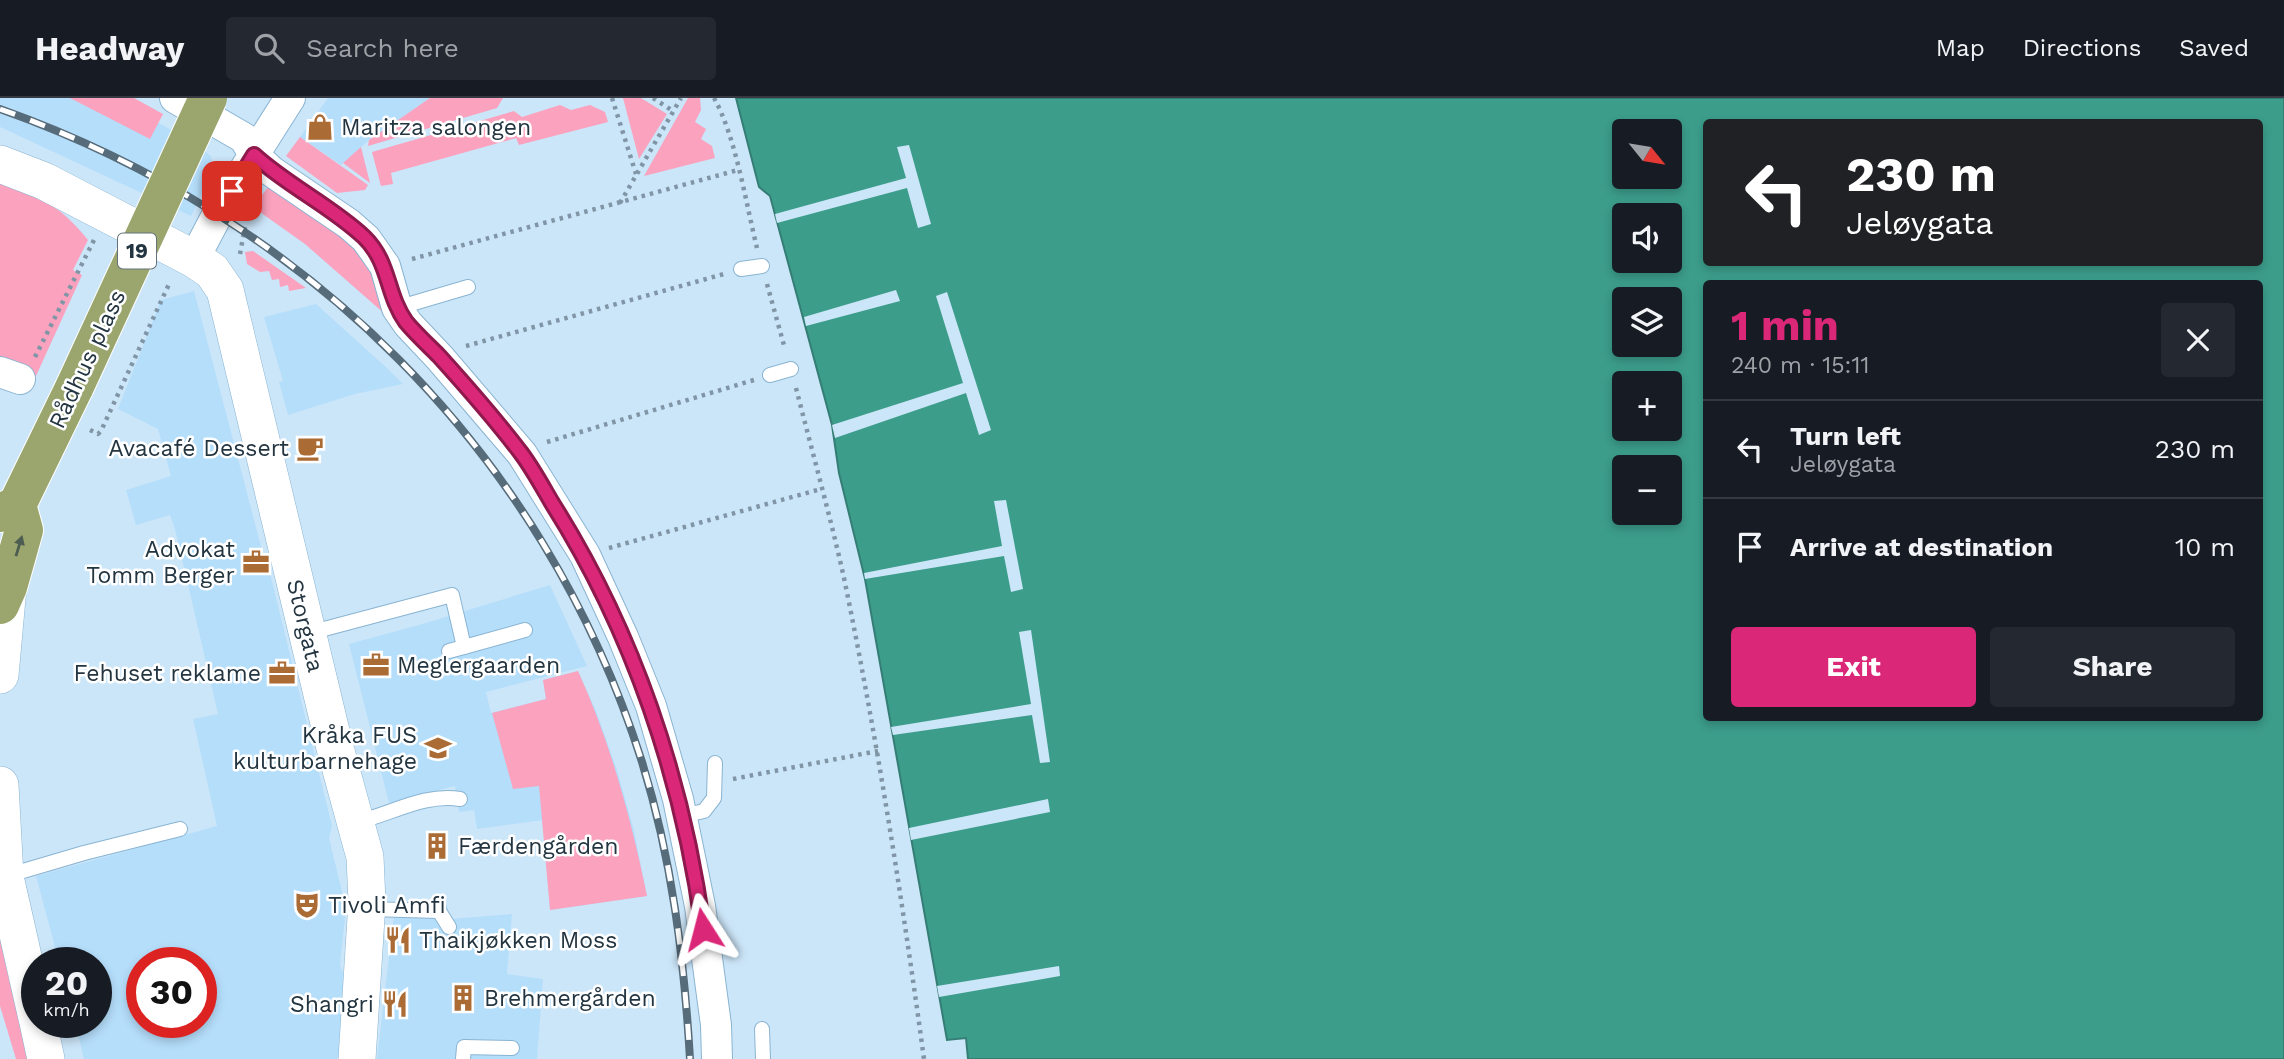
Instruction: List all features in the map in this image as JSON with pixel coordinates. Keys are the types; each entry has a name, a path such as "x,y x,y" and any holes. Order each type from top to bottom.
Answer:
{"highway":[{"name":"Rådhus plass","path":"4,596 24,530 9,509 75,386 208,98"}],"street":[{"path":"175,98 244,138 254,155 271,171 349,224 366,239 385,267 397,308 408,324 522,454 585,555 651,706 681,816 700,906 716,1025 717,1059"},
{"path":"184,266 290,98"},
{"name":"Storgata","path":"0,164 44,181 184,266 212,271 225,290 307,633 365,857 367,909 357,1059"},
{"path":"0,675 4,596"},
{"path":"0,785 2,873 21,953"},
{"path":"41,1038 46,1059"}],"lane":[{"path":"735,271 762,266"},
{"path":"397,308 468,287"},
{"path":"764,377 791,369"},
{"path":"307,633 452,595 464,647"},
{"path":"449,651 525,630"},
{"path":"681,816 704,811 713,798 716,783 715,763"},
{"path":"356,823 410,804 447,796 460,799"},
{"path":"2,873 180,829"},
{"path":"367,909 439,911 449,927"},
{"path":"762,1029 763,1059"},
{"path":"463,1059 464,1047 512,1048"}],"path":[{"path":"612,98 636,176"},
{"path":"653,98 673,111"},
{"path":"620,203 681,98"},
{"path":"714,98 721,110 738,170 843,576 878,751 924,1059"},
{"path":"385,267 738,170"},
{"path":"10,376 41,348 96,235"},
{"path":"90,430 99,435 184,266"},
{"path":"440,358 453,350 735,271"},
{"path":"522,454 531,447 764,377"},
{"path":"585,555 821,489"},
{"path":"716,783 878,751"}],"shaded area":[{"path":"0,98 114,98 193,142 211,156 213,170 191,216 0,127"},
{"path":"70,98 134,98 163,114 150,139"},
{"path":"328,98 430,98 369,140 341,165 300,137"},
{"path":"430,98 503,98 497,108 368,146 369,140"},
{"path":"623,98 641,98 667,114 639,159"},
{"path":"688,98 700,98 701,110 695,122 706,129 701,139 712,146 715,158 644,176"},
{"path":"736,98 2284,98 2284,1059 968,1059 966,1038 947,1040 865,579 839,473 832,425 770,196 759,187"},
{"path":"560,105 571,110 590,105 605,112 608,122 519,145 516,138 391,173 393,184 381,186 372,152 514,111 522,117"},
{"path":"300,137 368,185 365,190 337,193 286,156"},
{"path":"361,147 370,183 343,163"},
{"path":"0,180 48,203 68,218 88,240 73,270 82,275 30,389 0,361"},
{"path":"271,183 353,242 370,267 386,315 305,244 257,210 262,195"},
{"path":"253,251 306,288 289,291 288,285 280,287 279,279 272,280 269,271 260,272 247,264 245,252"},
{"path":"194,291 270,573 332,826 329,838 346,908 340,965 344,976 341,1059 84,1059 79,1038 112,1038 112,947 55,947 36,876 217,826 193,719 218,714 175,529 170,515 136,525 126,490 171,476 158,429 118,409 161,300"},
{"path":"316,304 403,384 355,394 288,415 279,382 283,381 264,317"},
{"path":"550,585 587,666 486,692 491,713 546,699 543,680 578,671 597,713 617,770 634,830 647,896 550,910 543,820 477,829 474,810 459,812 455,786 389,803 349,644"},
{"path":"578,671 619,782 647,896 550,910 539,786 513,789 492,713 546,699 543,680"},
{"path":"447,904 449,919 512,914 507,974 543,979 537,1059 377,1059 397,907"},
{"path":"0,939 21,1015 21,1038 27,1038 33,1059 16,1059 0,1006"}],"pier":[{"path":"909,145 931,224 918,228 907,188 777,223 775,214 906,178 897,147"},
{"path":"896,290 900,301 806,326 804,317"},
{"path":"947,292 991,430 979,435 966,393 835,438 832,425 963,383 936,296"},
{"path":"1006,500 1023,589 1011,592 1004,556 865,579 864,573 1002,546 994,501"},
{"path":"1031,630 1050,762 1040,763 1032,715 893,735 891,727 1031,704 1019,632"},
{"path":"1048,799 1050,812 911,840 909,828"},
{"path":"1059,966 1060,976 939,997 937,986"}],"railway":[{"path":"0,109 111,155 215,213 311,281 399,359 476,447 543,544 599,649 642,762 661,835 675,909 690,1059"}],"place":[{"name":"Maritza salongen","path":"320,127"},
{"name":"Avacafé Dessert","path":"310,448"},
{"name":"Advokat Tomm Berger","path":"256,562"},
{"name":"Meglergaarden","path":"376,665"},
{"name":"Fehuset reklame","path":"282,673"},
{"name":"Kråka FUS kulturbarnehage","path":"438,748"},
{"name":"Færdengården","path":"437,846"},
{"name":"Tivoli Amfi","path":"307,905"},
{"name":"Thaikjøkken Moss","path":"398,940"},
{"name":"Brehmergården","path":"463,998"},
{"name":"Shangri","path":"395,1004"}],"route":[{"path":"232,191 254,155 271,171 349,224 366,239 385,267 397,308 408,324 522,454 585,555 651,706 678,799 703,929"}]}
